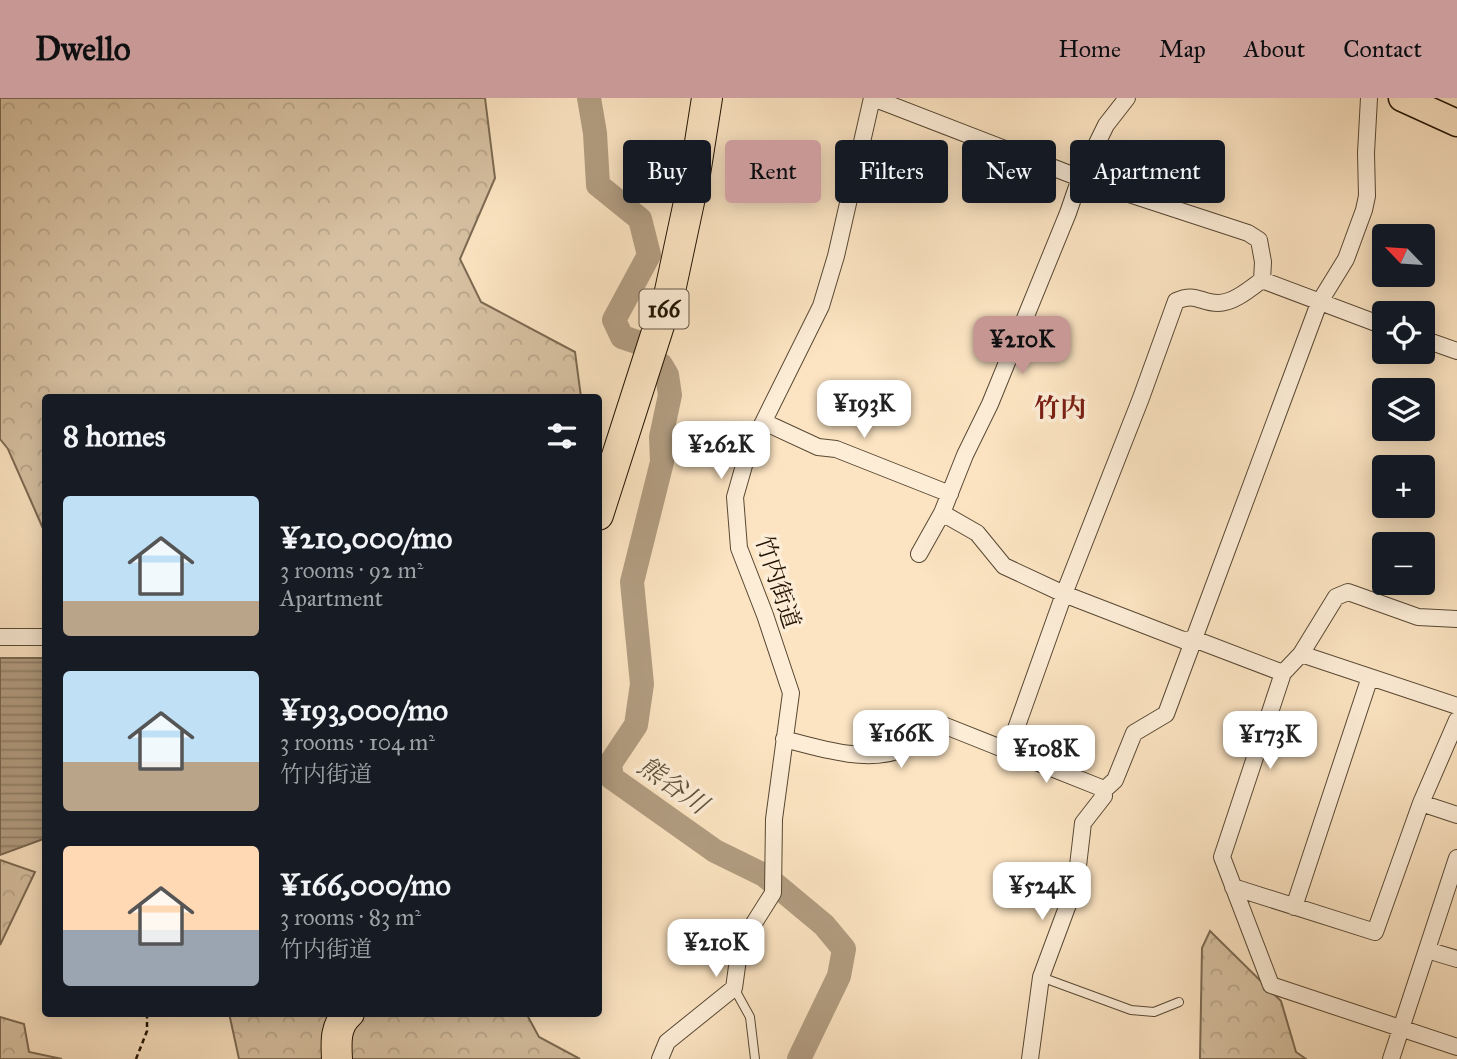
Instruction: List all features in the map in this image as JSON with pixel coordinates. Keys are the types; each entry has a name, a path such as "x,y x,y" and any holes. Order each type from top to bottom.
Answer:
{"highway":[{"name":"166","path":"602,503 670,291 695,174 707,98"},
{"path":"337,1059 336,1037 345,1017"}],"main road":[{"path":"1402,98 1457,123"}],"street":[{"path":"872,98 1070,174"},
{"name":"竹内街道","path":"734,988 739,953 774,887 774,819 791,693 739,548 735,497 747,455 821,306 836,256 872,98"},
{"path":"1099,140 1106,125 1127,98"},
{"path":"1103,791 1115,780 1134,733 1166,714 1319,303 1346,259 1367,196 1369,98"},
{"path":"919,554 942,513 1014,349 1070,203"},
{"path":"1156,203 1248,233 1259,240 1263,262 1262,280"},
{"path":"1262,280 1372,322"},
{"path":"1008,751 1064,594 1142,398 1176,301 1188,296 1220,303 1240,296 1262,280"},
{"path":"1435,343 1457,351"},
{"path":"764,422 818,447 836,449 950,494"},
{"path":"942,513 977,533 1004,566 1064,594 1184,640 1194,639 1283,673"},
{"path":"1457,619 1418,617 1348,592 1336,597 1301,654 1283,673 1222,858 1271,985 1457,1046"},
{"path":"0,637 42,637"},
{"path":"1301,654 1457,706"},
{"path":"1294,906 1370,677"},
{"path":"785,739 840,752 889,755 902,749 911,726 920,720 933,721 1099,787 1103,791 1104,796 1083,823 1076,883 1041,977 1030,1059"},
{"path":"1233,887 1374,932 1421,803 1457,720"},
{"path":"1421,803 1457,815"},
{"path":"1391,1059 1456,868"},
{"path":"1427,950 1457,959"},
{"path":"660,1059 667,1042 734,988"}],"lane":[{"path":"1041,977 1131,1010 1154,1012 1179,1002"},
{"path":"734,988 750,1017 755,1059"}],"path":[{"path":"136,1059 147,1031 147,1017"}],"green space":[{"path":"0,98 485,98 495,178 460,259 481,302 575,352 581,394 42,394 42,526 8,449 0,439"},
{"path":"0,860 35,872 0,945"},
{"path":"1210,931 1281,1001 1296,1052 1306,1059 1200,1059 1202,948"},
{"path":"0,1017 24,1024 29,1052 62,1059 0,1059"},
{"path":"230,1017 528,1017 539,1037 580,1059 239,1059"}],"shaded area":[{"path":"0,658 42,658 42,839 0,855"}],"waterway":[{"name":"熊谷川","path":"589,98 595,133 598,185 640,219 649,255 614,320 622,337 640,343"},
{"name":"熊谷川","path":"661,365 667,375 670,395 661,437 662,462 632,582 642,684 636,725 610,764 612,778 715,851 764,875 824,925 844,949 839,976 799,1059"}],"district":[{"name":"竹内","path":"1060,408"}]}
